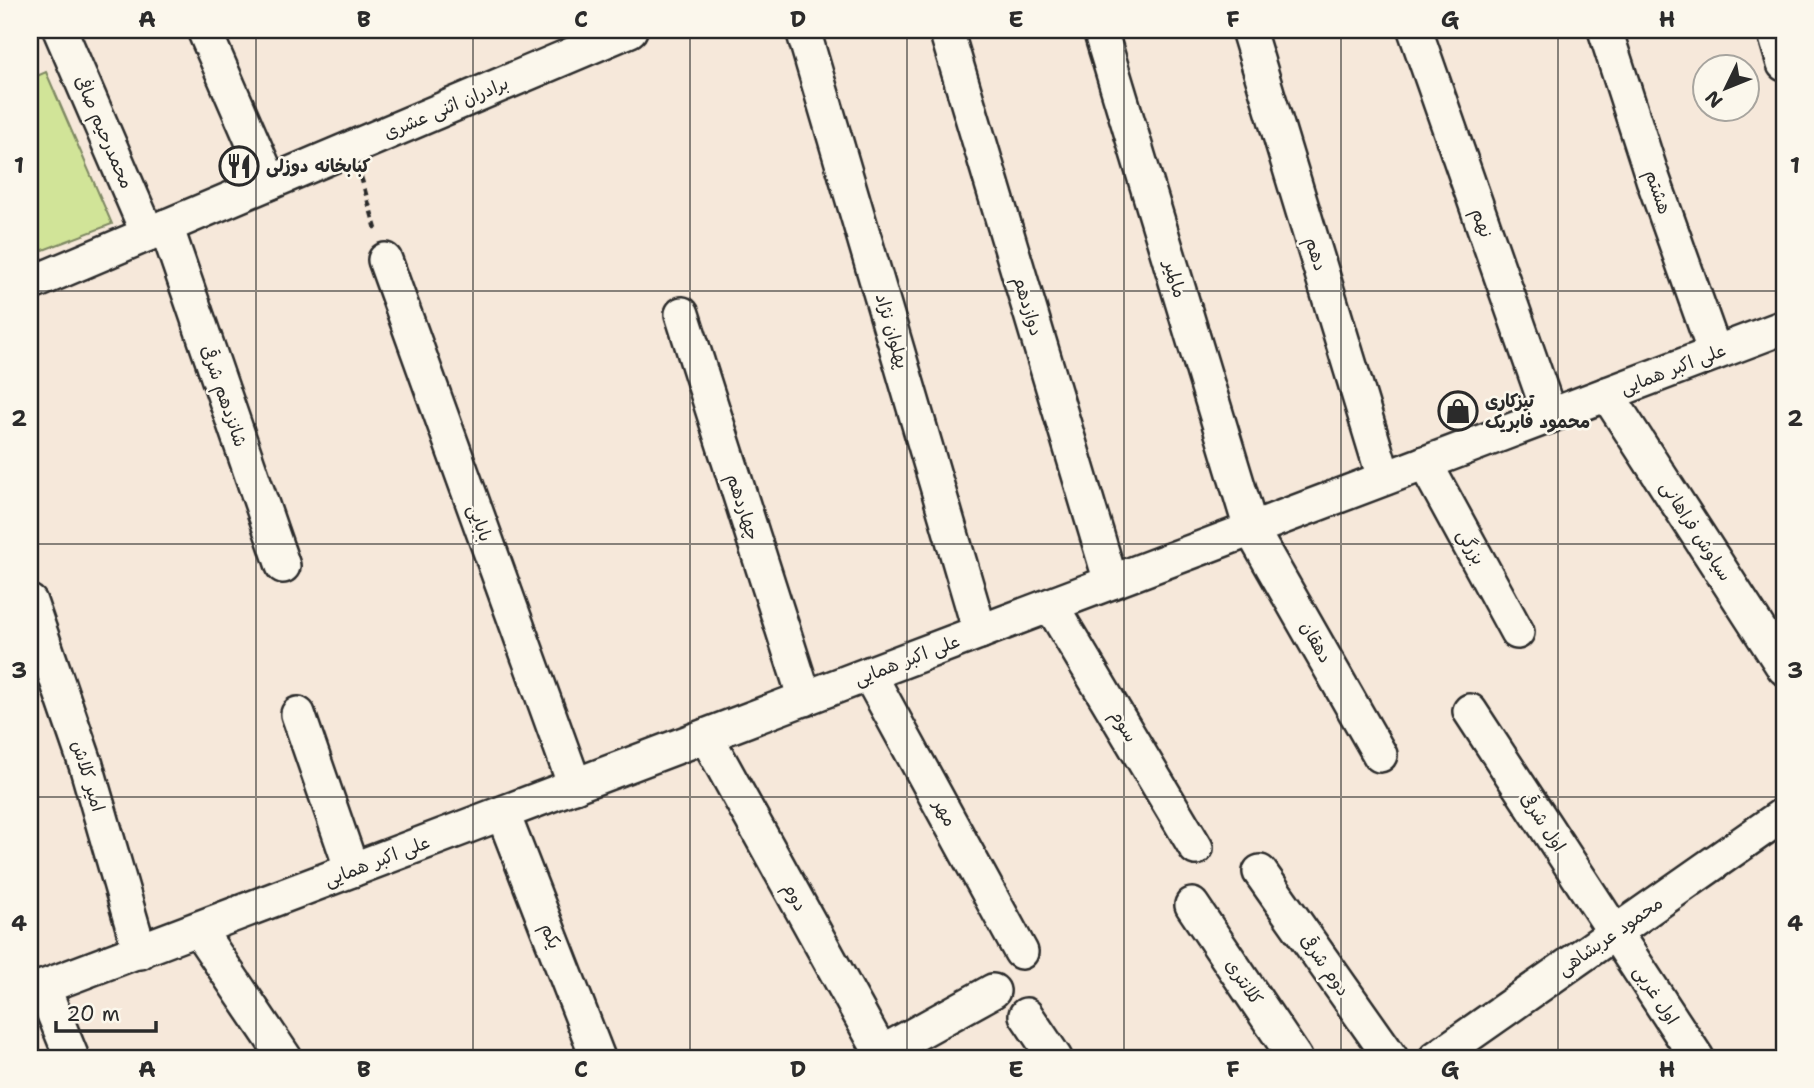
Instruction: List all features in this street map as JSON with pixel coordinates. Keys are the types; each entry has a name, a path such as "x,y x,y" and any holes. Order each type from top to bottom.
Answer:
{"street":[{"name":"محمدرحیم صافی","path":"61,30 157,230"},
{"path":"204,30 270,182"},
{"name":"برادران اثنی عشری","path":"30,284 630,30"},
{"name":"پهلوان نژاد","path":"803,30 980,632"},
{"name":"دوازدهم","path":"946,30 1111,582"},
{"name":"مالمیر","path":"1100,30 1251,529"},
{"name":"دهم","path":"1248,30 1384,478"},
{"name":"نهم","path":"1415,30 1550,416"},
{"name":"هشتم","path":"1605,30 1653,179 1715,353"},
{"path":"1774,30 1784,64"},
{"name":"شانزدهم شرقی","path":"157,230 282,566"},
{"name":"بابایی","path":"385,260 575,786"},
{"name":"چهاردهم","path":"682,314 804,699"},
{"name":"علی اکبر همایی","path":"36,990 1784,327"},
{"name":"سیاوش فراهانی","path":"1607,394 1784,668"},
{"name":"بزرگی","path":"1425,463 1517,632"},
{"name":"دهقان","path":"1251,529 1380,755"},
{"name":"امیر کلاش","path":"30,602 38,656 86,765 140,951"},
{"name":"سوم","path":"1051,605 1196,848"},
{"name":"مهر","path":"869,674 1021,952"},
{"name":"اول شرقی","path":"1470,711 1616,932"},
{"path":"298,714 352,870"},
{"name":"دوم","path":"706,736 883,1055"},
{"name":"یکم","path":"503,814 598,1058"},
{"name":"محمود عربشاهی","path":"1436,1058 1784,814"},
{"name":"دوم شرقی","path":"1260,872 1391,1058"},
{"name":"کلانتری","path":"1192,905 1296,1058"},
{"path":"198,929 285,1058"},
{"name":"اول غربی","path":"1616,932 1697,1058"},
{"path":"36,990 72,1058"},
{"path":"883,1055 993,991"},
{"path":"1026,1015 1055,1058"}],"path":[{"path":"352,147 385,260"}],"green space":[{"path":"46,72 112,224 30,255 30,79"}],"place":[{"name":"کبابخانه دوزلی","path":"239,166"},
{"name":"تیزکاری محمود فابریک","path":"1458,411"}]}
